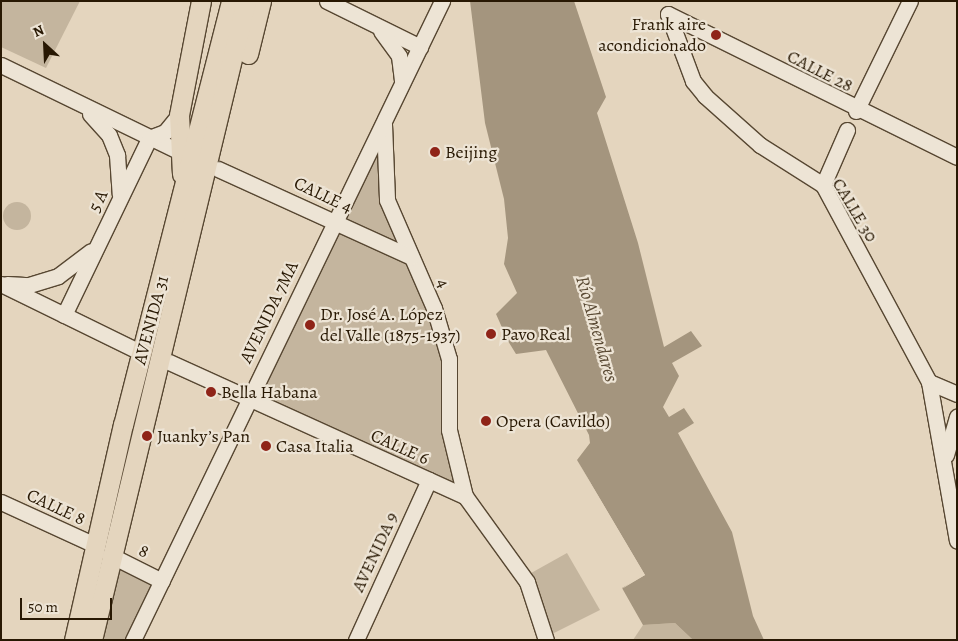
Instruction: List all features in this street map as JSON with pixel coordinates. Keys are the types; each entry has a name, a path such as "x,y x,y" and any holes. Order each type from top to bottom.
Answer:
{"main road":[{"path":"176,224 182,152 179,115 200,1"},
{"name":"AVENIDA 31","path":"92,640 103,550 142,353 231,1"},
{"name":"AVENIDA 31","path":"74,640 103,550 129,481 246,1"},
{"path":"129,481 169,362 261,1"}],"street":[{"path":"327,1 420,47"},
{"name":"AVENIDA 7MA","path":"133,640 334,220 442,1"},
{"path":"856,111 910,1"},
{"name":"CALLE 28","path":"671,8 856,111 957,157"},
{"name":"CALLE 30","path":"671,8 693,81 705,96 760,146 822,185 929,382 946,456 957,540"},
{"path":"377,26 399,56 402,82"},
{"path":"1,65 83,108 182,152"},
{"path":"83,108 109,135 117,155 120,199"},
{"path":"149,138 165,132 179,115"},
{"name":"4","path":"384,118 387,200 410,257 434,308 449,359 449,430 465,496"},
{"path":"822,185 847,130"},
{"name":"5 A","path":"64,315 149,138"},
{"name":"CALLE 4","path":"218,169 334,220 410,257"},
{"path":"1,284 29,285 58,276 98,245"},
{"path":"1,284 142,353"},
{"name":"CALLE 6","path":"169,362 465,496"},
{"path":"929,382 957,394"},
{"path":"946,456 957,417"},
{"name":"AVENIDA 9","path":"356,640 429,480"},
{"path":"465,496 527,582 546,640"},
{"name":"CALLE 8","path":"1,502 103,550"},
{"name":"8","path":"103,550 162,581"}],"shaded area":[{"path":"1,1 80,1 46,68 1,47"},
{"path":"384,118 383,165 449,359 449,430 465,496 248,399"},
{"path":"17,202 27,206 31,216 27,226 17,230 7,226 3,216 7,206"},
{"path":"567,553 600,610 546,637 524,577"},
{"path":"110,555 162,581 133,640 92,640"},
{"path":"675,623 693,640 633,640 643,625"}],"water":[{"name":"Río Almendares","path":"470,1 574,1 606,97 597,113 638,243 664,347 691,331 702,346 672,363 679,376 663,407 669,417 684,408 694,423 678,433 732,532 753,616 764,640 693,640 675,623 643,625 622,588 645,575 577,460 590,443 589,435 546,350 516,354 508,341 496,314 517,293 504,264 508,238 504,199 485,123"}],"pier":[{"path":"577,460 645,575 620,590 642,574"}],"place":[{"name":"Frank aire acondicionado","path":"716,35"},
{"name":"Beijing","path":"435,152"},
{"name":"Dr. José A. López del Valle (1875-1937)","path":"310,325"},
{"name":"Pavo Real","path":"491,334"},
{"name":"Bella Habana","path":"211,392"},
{"name":"Opera (Cavildo)","path":"486,421"},
{"name":"Juanky’s Pan","path":"147,436"},
{"name":"Casa Italia","path":"266,446"}]}
